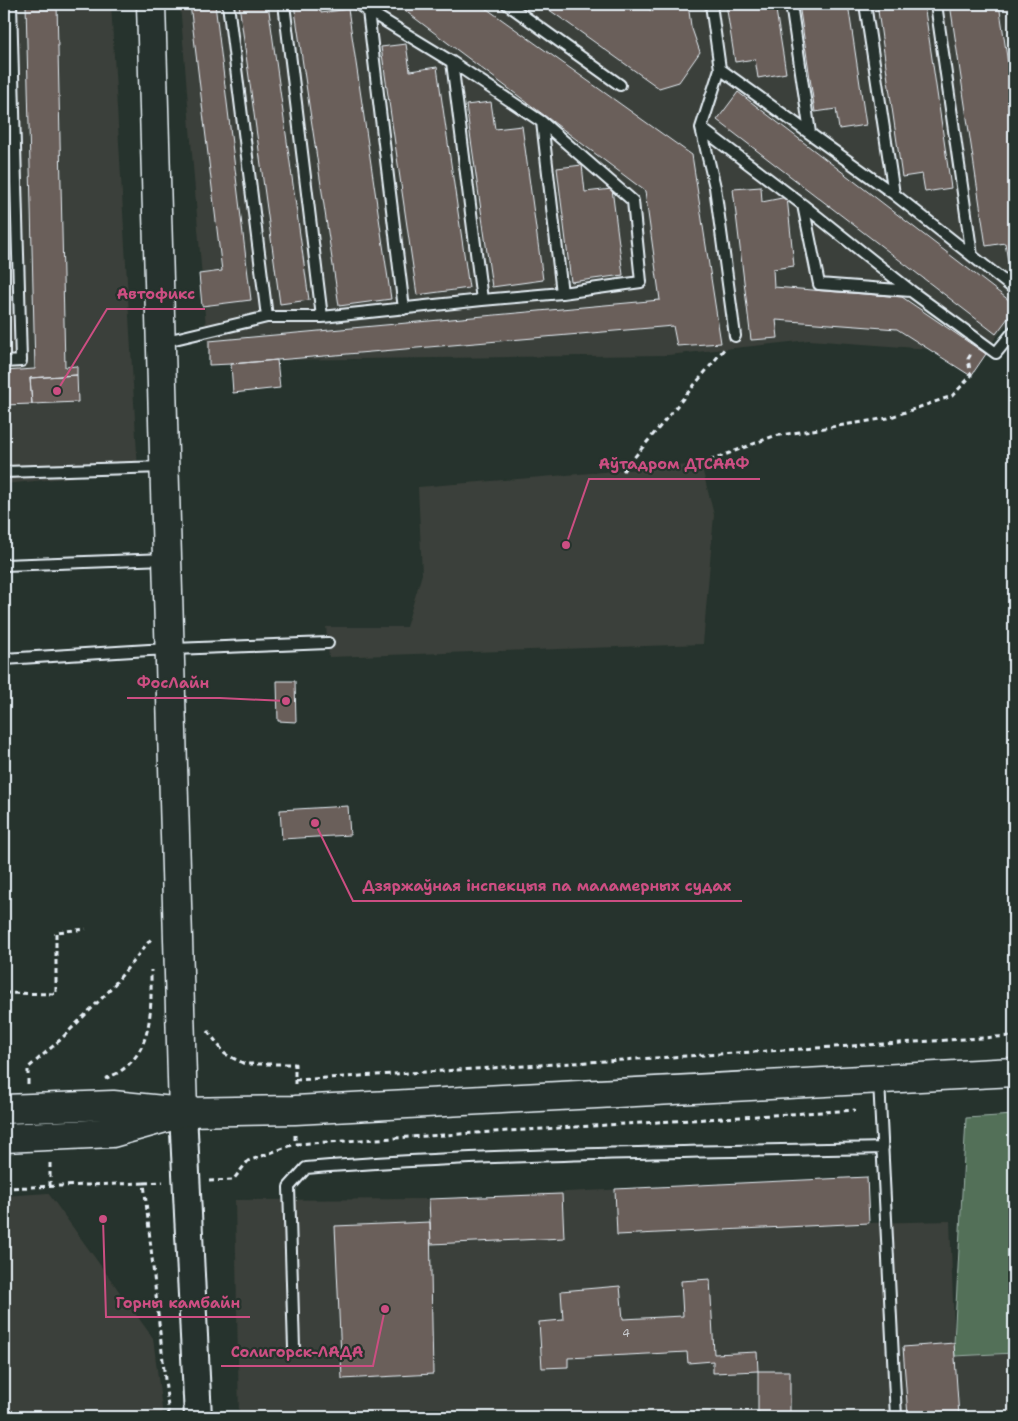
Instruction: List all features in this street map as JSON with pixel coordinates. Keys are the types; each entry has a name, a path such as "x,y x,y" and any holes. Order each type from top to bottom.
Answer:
{"main road":[{"path":"151,4 182,1112"},
{"path":"4,1109 114,1104 182,1112 295,1110 1014,1072"},
{"path":"4,1138 112,1133 182,1112"}],"street":[{"path":"182,1112 198,1417"}],"lane":[{"path":"4,362 21,361 11,4"},
{"path":"228,4 267,317"},
{"path":"284,4 322,317"},
{"path":"161,342 267,317 322,317 562,293 641,282 633,201 542,122 452,62 357,4"},
{"path":"507,4 620,84"},
{"path":"711,4 720,69 701,128 715,187 735,336"},
{"path":"791,4 810,133"},
{"path":"865,4 894,194"},
{"path":"936,4 972,256"},
{"path":"368,11 404,309"},
{"path":"452,62 482,300"},
{"path":"720,69 894,194 1014,289"},
{"path":"542,122 562,293"},
{"path":"701,128 803,205 911,291 996,353 1014,331"},
{"path":"803,205 819,284 911,291"},
{"path":"4,472 164,467"},
{"path":"4,565 167,559"},
{"path":"4,659 169,649 328,643"},
{"path":"879,1079 896,1417"},
{"path":"294,1348 289,1187 306,1168 379,1162 597,1154 882,1148"}],"path":[{"path":"623,470 735,336"},
{"path":"701,464 774,436 888,418 952,396 970,376 968,359 979,340"},
{"path":"4,993 56,994 56,932 86,929"},
{"path":"28,1090 28,1068 60,1040 109,991 151,939"},
{"path":"99,1081 122,1071 141,1051 150,1023"},
{"path":"207,1027 209,1034 225,1054 245,1064 295,1064 295,1080 1014,1036"},
{"path":"232,1180 248,1161 295,1144 855,1110"},
{"path":"4,1188 144,1183 168,1417"}],"shaded area":[{"path":"4,4 111,4 138,471 4,484"},
{"path":"180,4 1014,4 1014,316 983,353 809,340 668,355 277,360 209,365"},
{"path":"701,464 714,515 703,644 329,657 326,627 406,627 422,574 418,487"},
{"path":"867,1177 869,1223 950,1221 955,1356 1014,1353 1014,1417 239,1417 235,1200 429,1199"},
{"path":"48,1193 153,1338 163,1417 4,1417 4,1196"}],"green space":[{"path":"1014,1115 1014,1353 955,1356 954,1343 966,1118"}],"building":[{"path":"26,4 57,4 65,367 77,366 77,375 30,378 32,404 4,405 4,371 35,369"},
{"path":"190,4 215,4 251,300 202,306 199,274 222,271"},
{"path":"239,4 268,4 309,300 280,304"},
{"path":"294,4 320,4 321,13 348,9 391,299 339,306"},
{"path":"396,4 480,4 692,155 721,343 677,346 673,326 209,365 209,341 660,300 645,191"},
{"path":"541,4 641,4 653,12 651,4 688,4 691,26 700,52 679,82 659,88"},
{"path":"726,4 775,4 786,73 758,78 755,59 735,62"},
{"path":"799,4 848,4 866,125 839,129 836,109 815,112"},
{"path":"877,4 924,4 951,188 925,192 922,174 902,177"},
{"path":"950,4 999,4 1014,104 1014,260 1008,261 1005,243 986,246"},
{"path":"406,44 410,71 437,67 469,288 417,295 381,47"},
{"path":"738,92 1014,304 1014,310 996,334 717,120"},
{"path":"491,102 495,129 522,126 543,280 492,287 466,105"},
{"path":"4,163 7,351 4,351"},
{"path":"582,165 585,192 612,189 623,275 571,282 557,168"},
{"path":"761,187 762,202 787,197 794,266 773,269 774,287 902,297 986,354 971,376 897,329 776,320 778,338 751,340 733,189"},
{"path":"277,360 280,388 233,393 231,364"},
{"path":"77,375 78,402 32,404 30,378"},
{"path":"277,681 295,681 296,722 278,721"},
{"path":"348,806 350,835 282,839 280,810"},
{"path":"867,1177 869,1223 617,1235 615,1189"},
{"path":"562,1194 564,1238 431,1244 429,1199"},
{"path":"430,1222 433,1374 342,1379 335,1226"},
{"path":"710,1279 714,1354 757,1352 758,1371 713,1373 713,1361 688,1363 687,1352 568,1358 568,1367 542,1368 539,1322 563,1320 561,1291 620,1286 623,1319 683,1316 681,1281"},
{"path":"954,1343 959,1417 908,1417 903,1347"},
{"path":"758,1371 790,1371 790,1417 758,1417"}],"place":[{"name":"Автофикс","path":"57,391"},
{"name":"Аўтадром ДТСААФ","path":"566,545"},
{"name":"ФосЛайн","path":"286,701"},
{"name":"Дзяржаўная інспекцыя па маламерных судах","path":"315,823"},
{"name":"Горны камбайн","path":"103,1219"},
{"name":"Солигорск-ЛАДА","path":"385,1309"}]}
